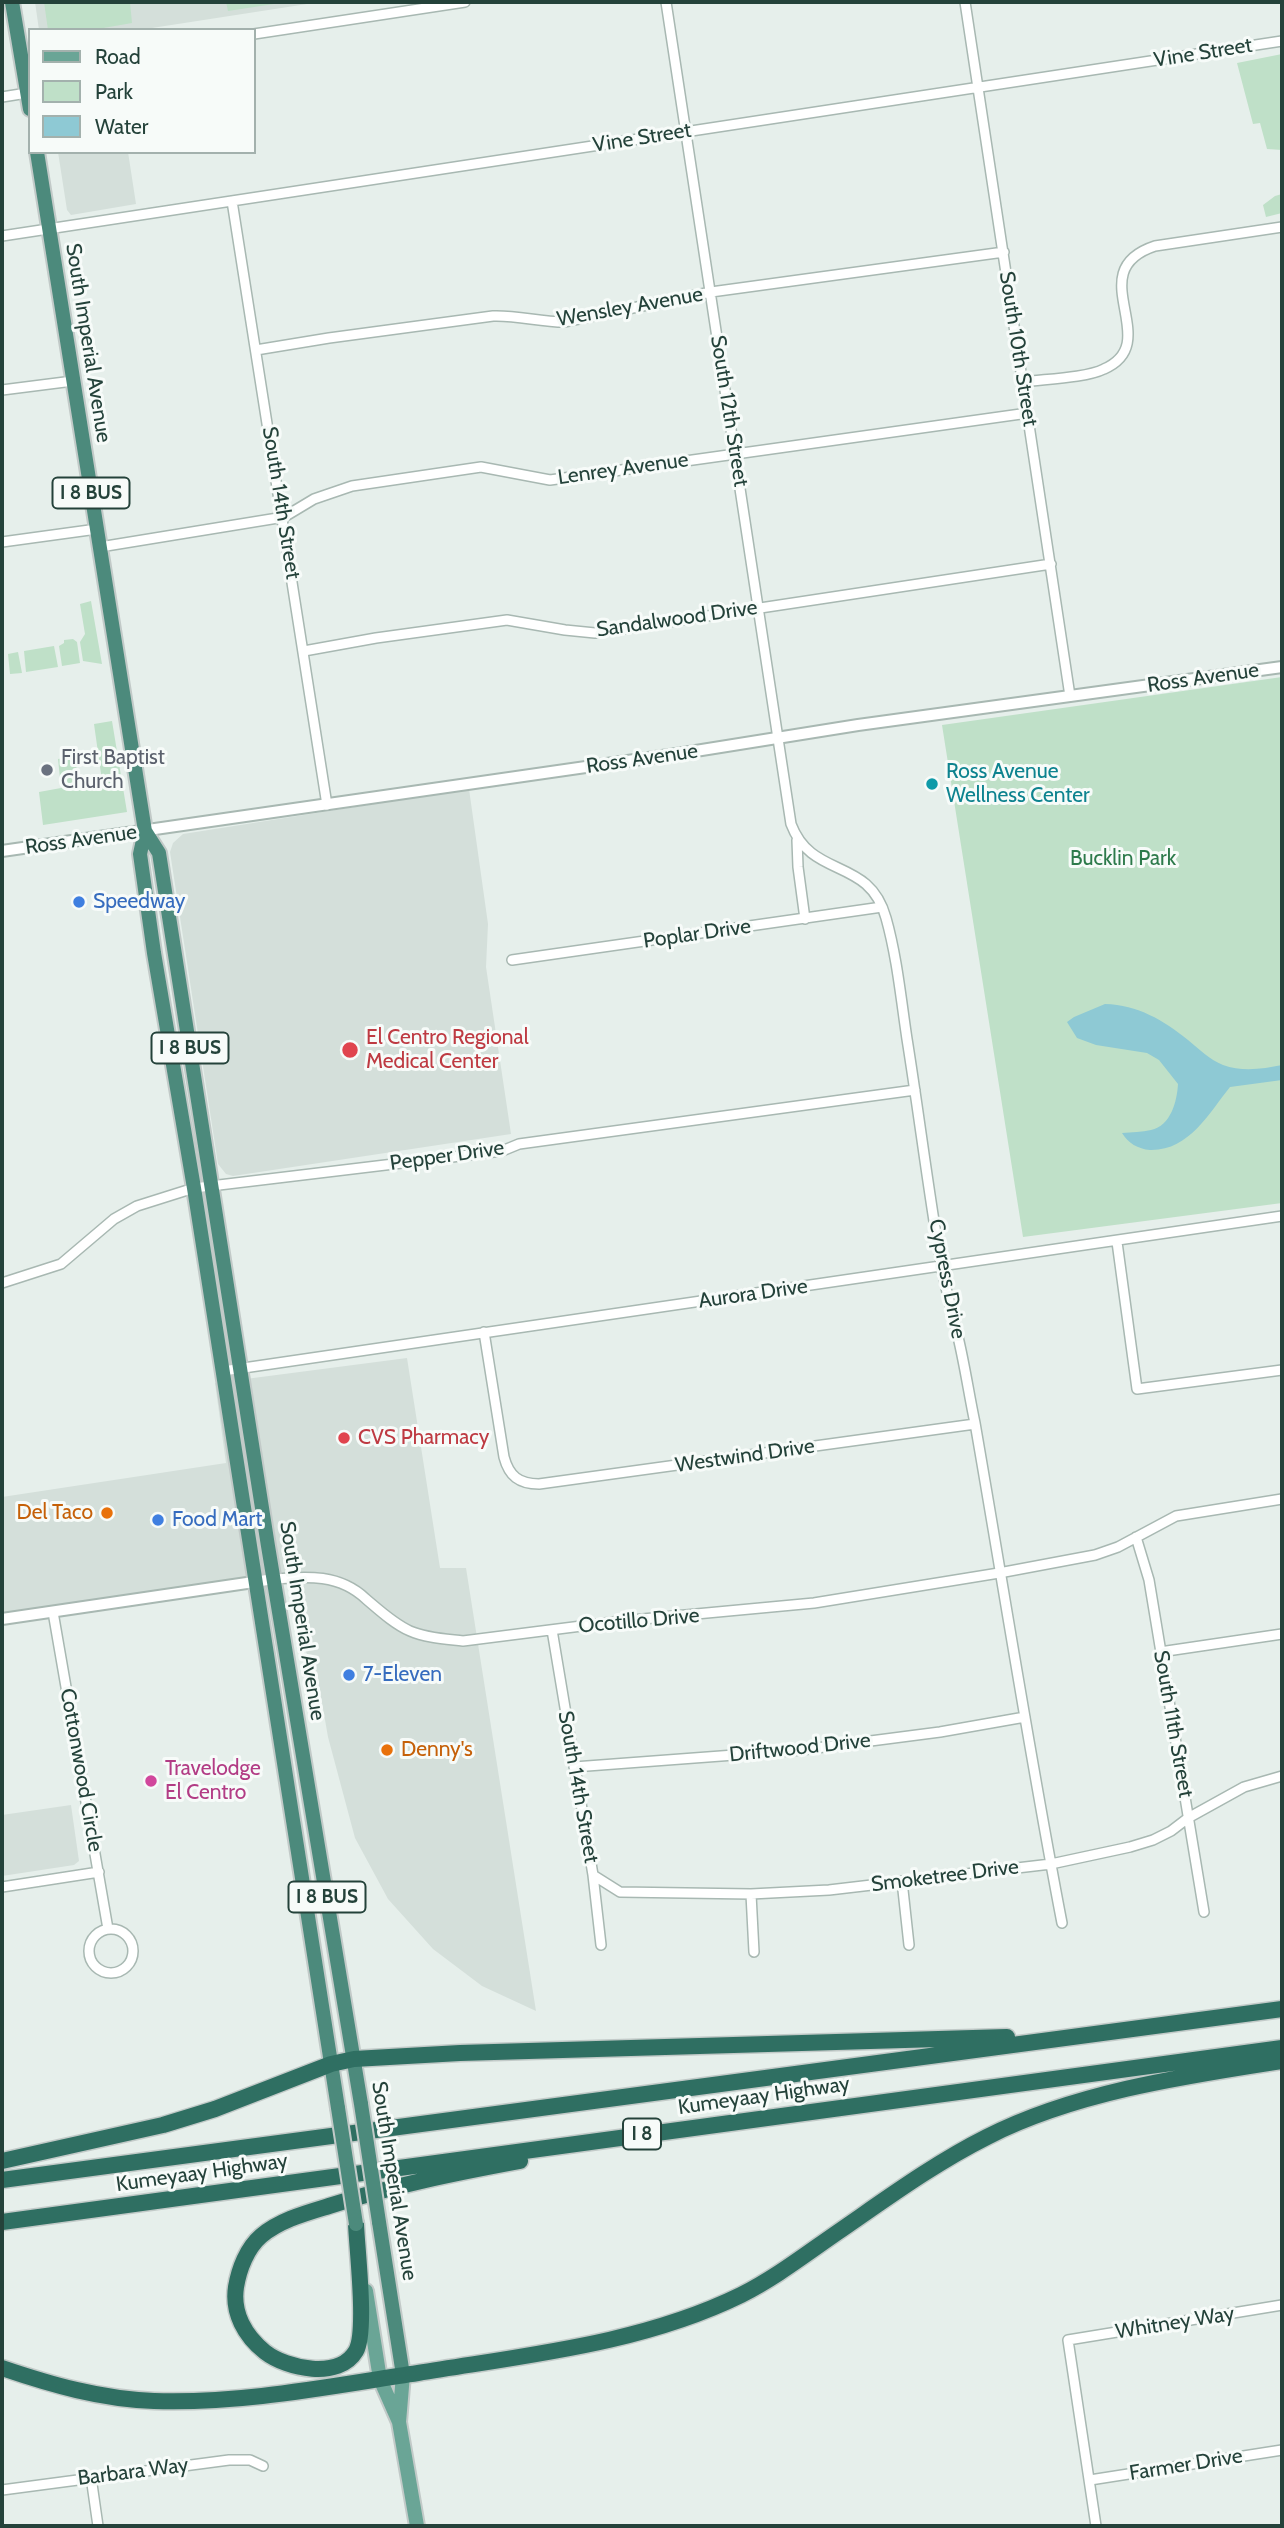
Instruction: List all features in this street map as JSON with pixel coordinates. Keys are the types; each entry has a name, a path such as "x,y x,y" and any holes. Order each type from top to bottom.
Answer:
{"highway":[{"path":"12,2 26,68 28,99"},
{"name":"South Imperial Avenue","path":"37,154 145,831 140,854 164,1012 223,1371 356,2224"},
{"name":"South Imperial Avenue","path":"145,831 159,853 185,1008 240,1368 355,2059 403,2375"},
{"path":"164,1012 185,1008"},
{"name":"Kumeyaay Highway","path":"2,2180 1282,2009"},
{"path":"2,2161 163,2125 215,2109 331,2064 355,2059 460,2053 989,2036 1048,2039"},
{"name":"Kumeyaay Highway","path":"2,2222 1282,2048"},
{"path":"2,2368 70,2390 103,2397 153,2401 242,2399 547,2352 633,2334 688,2317 742,2295 795,2263 946,2160 1017,2123 1057,2108 1135,2088 1282,2061"},
{"path":"356,2224 360,2311 358,2348 347,2361 328,2368 301,2367 277,2360 249,2336 242,2325 236,2304 237,2283 244,2261 254,2243 269,2230 290,2219 364,2195 524,2160 555,2146"}],"main road":[{"name":"South Imperial Avenue","path":"356,2224 380,2379 400,2422"},
{"name":"South Imperial Avenue","path":"403,2375 400,2422 417,2526"}],"street":[{"path":"256,34 465,2"},
{"name":"South 12th Street","path":"666,2 778,737"},
{"name":"South 10th Street","path":"965,2 1070,696"},
{"name":"Vine Street","path":"2,236 1282,41"},
{"path":"2,97 27,93"},
{"name":"South 14th Street","path":"232,201 284,517 327,805"},
{"path":"1023,382 1101,371 1119,359 1128,345 1121,284 1125,268 1137,252 1155,246 1282,227"},
{"name":"Wensley Avenue","path":"256,350 493,316 511,315 546,322 564,322 711,292 1004,252"},
{"path":"2,390 73,380"},
{"name":"Lenrey Avenue","path":"100,547 284,517 314,499 352,486 481,467 550,480 1028,413"},
{"path":"2,542 97,529"},
{"name":"Sandalwood Drive","path":"304,651 507,620 595,633 1051,564"},
{"name":"Ross Avenue","path":"2,851 778,737 1282,667"},
{"path":"778,737 791,824 797,838 805,919"},
{"name":"Cypress Drive","path":"797,838 807,852 853,873 866,883 886,916 942,1267 975,1424 1062,1923"},
{"name":"Poplar Drive","path":"512,960 881,907"},
{"name":"Pepper Drive","path":"2,1283 61,1264 114,1219 137,1206 194,1188 502,1151 519,1144 915,1090"},
{"name":"Aurora Drive","path":"223,1371 1282,1216"},
{"path":"1117,1242 1137,1390 1282,1370"},
{"name":"Westwind Drive","path":"484,1332 504,1457 507,1468 516,1479 525,1484 975,1424"},
{"name":"Ocotillo Drive","path":"2,1619 304,1576 340,1583 354,1589 376,1609 409,1631 440,1639 463,1641 621,1621 814,1603 999,1573 1095,1555 1176,1516 1282,1499"},
{"name":"South 11th Street","path":"1136,1537 1149,1580 1204,1912"},
{"name":"Cottonwood Circle","path":"52,1612 108,1928"},
{"name":"South 14th Street","path":"552,1630 593,1875 601,1945"},
{"path":"1160,1652 1282,1634"},
{"name":"Driftwood Drive","path":"573,1767 801,1750 940,1732 1025,1717"},
{"name":"Smoketree Drive","path":"593,1875 620,1892 751,1894 829,1890 1051,1864 1130,1847 1171,1831 1188,1818 1244,1787 1282,1776"},
{"path":"2,1886 99,1872"},
{"path":"902,1881 909,1945"},
{"path":"751,1894 754,1952"},
{"path":"108,1928 122,1931 133,1946 131,1961 121,1971 114,1973 98,1970 90,1958 89,1945 92,1938 108,1928"},
{"name":"Whitney Way","path":"1090,2480 1068,2340 1282,2305"},
{"name":"Farmer Drive","path":"1090,2480 1282,2450"},
{"name":"Barbara Way","path":"2,2490 229,2459 250,2460 263,2466"},
{"path":"91,2477 98,2526"},
{"path":"1090,2480 1096,2526"}],"shaded area":[{"path":"35,2 320,2 152,28 39,28"},
{"path":"58,154 128,154 136,204 71,215 67,210"},
{"name":"El Centro Regional Medical Center","path":"469,789 488,924 486,967 511,1134 233,1176 226,1174 218,1164 170,852 173,843 183,834"},
{"path":"407,1358 440,1568 466,1568 536,2011 482,1986 433,1949 388,1899 355,1838 328,1737 321,1697 296,1621 289,1578 2,1619 2,1497 226,1463 215,1383"},
{"path":"71,1805 79,1861 74,1865 2,1876 2,1815"}],"green space":[{"path":"44,2 130,2 132,23 103,28 48,28"},
{"path":"226,2 287,2 228,11"},
{"path":"1282,54 1282,150 1267,149 1260,123 1253,124 1237,63"},
{"path":"1282,194 1282,213 1266,217 1263,205"},
{"path":"91,601 102,664 83,661 80,642 85,634 80,604"},
{"path":"73,639 77,642 80,663 62,666 59,646 64,640"},
{"path":"54,646 58,667 26,672 24,651"},
{"path":"18,652 22,673 10,674 8,654"},
{"name":"Bucklin Park","path":"1282,677 1282,1203 1023,1237 942,725"},
{"path":"112,721 127,812 43,825 39,792 61,788 58,759 74,756 80,785 102,781 94,724"}],"water":[{"path":"1105,1004 1128,1007 1150,1015 1223,1065 1260,1069 1282,1065 1282,1080 1230,1087 1206,1119 1187,1137 1164,1149 1137,1147 1122,1133 1151,1130 1164,1124 1172,1112 1178,1084 1159,1060 1147,1053 1096,1045 1077,1038 1067,1022"}],"place":[{"name":"First Baptist Church","path":"47,770"},
{"name":"Ross Avenue Wellness Center","path":"932,784"},
{"name":"Speedway","path":"79,902"},
{"name":"El Centro Regional Medical Center","path":"350,1050"},
{"name":"CVS Pharmacy","path":"344,1438"},
{"name":"Del Taco","path":"107,1513"},
{"name":"Food Mart","path":"158,1520"},
{"name":"7-Eleven","path":"349,1675"},
{"name":"Denny's","path":"387,1750"},
{"name":"Travelodge El Centro","path":"151,1781"}]}
